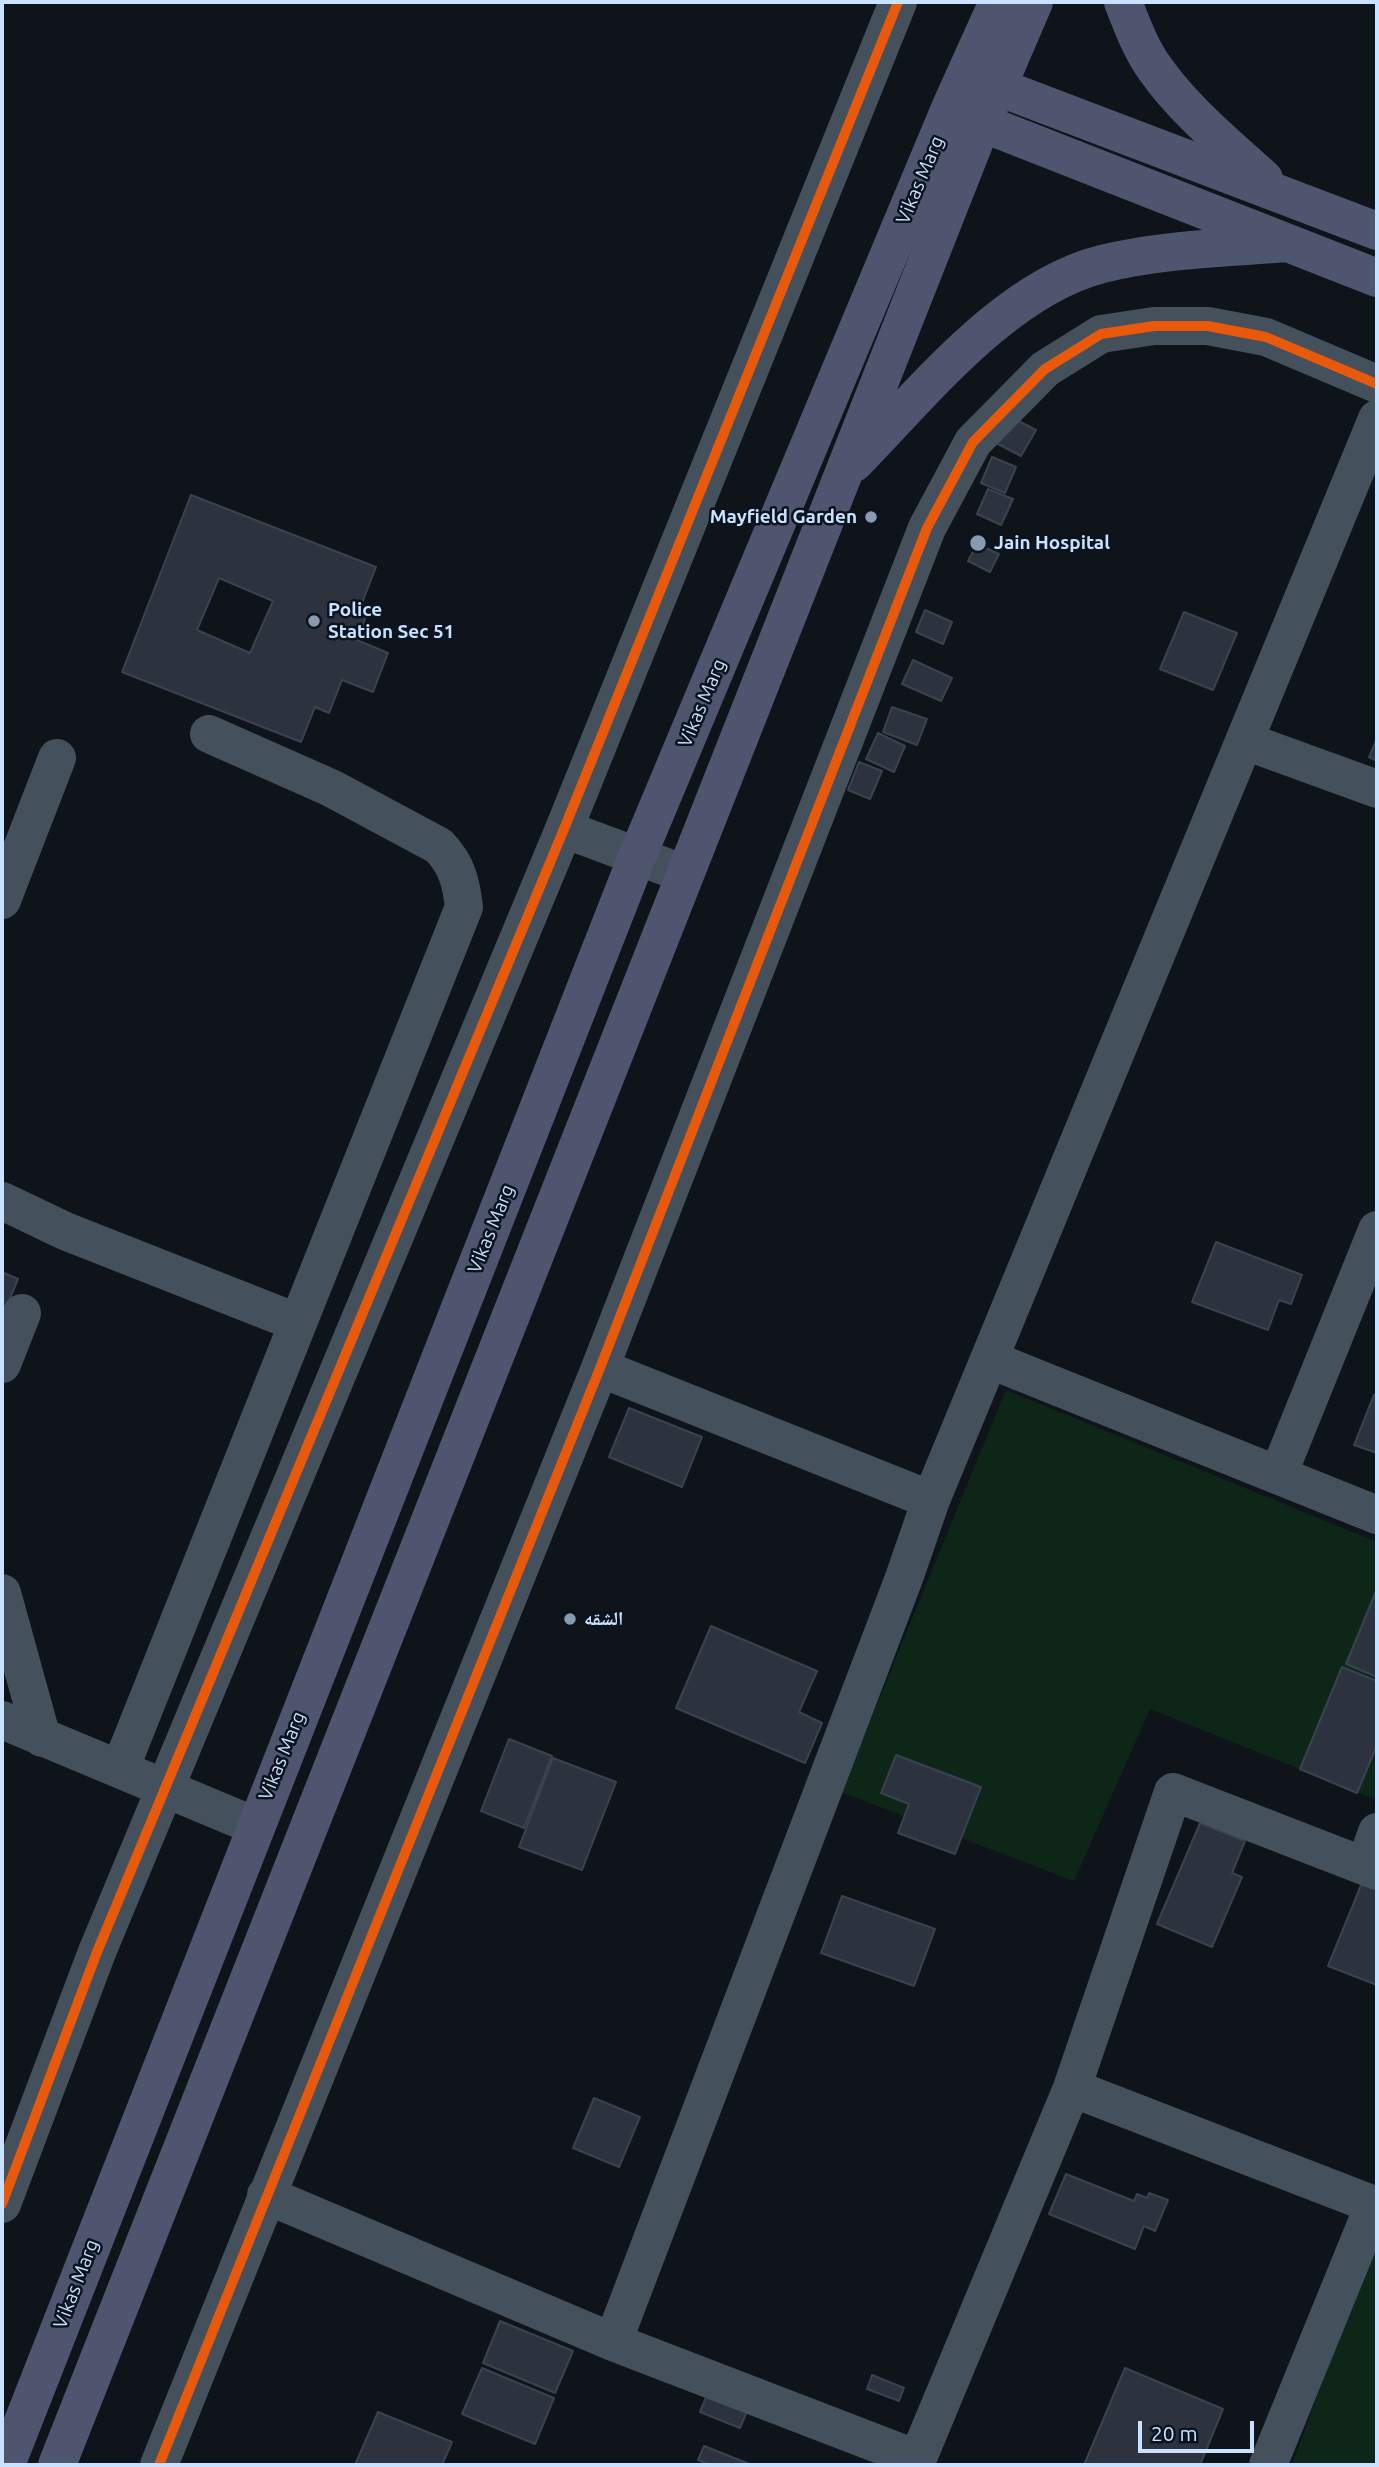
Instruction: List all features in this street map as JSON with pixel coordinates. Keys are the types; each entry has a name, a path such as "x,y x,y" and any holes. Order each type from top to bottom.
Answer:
{"main road":[{"name":"Vikas Marg","path":"57,2465 843,474 974,99 998,2"},
{"name":"Vikas Marg","path":"6,2465 637,858 974,99 1034,2"},
{"path":"1123,2 1139,40 1156,70 1210,129 1276,190"},
{"path":"974,99 1276,190 1377,231"},
{"path":"974,99 1288,243 1377,278"},
{"path":"843,474 978,338 1038,291 1100,265 1162,254 1288,243"}],"street":[{"path":"2,2204 97,1952 564,829 898,2"},
{"path":"159,2465 600,1368 927,528 973,442 1045,369 1101,334 1154,326 1208,326 1266,337 1377,384"},
{"path":"613,2342 904,1578 931,1500 1377,419"},
{"path":"120,1769 296,1322 464,907 461,883 453,861 439,846 331,788 209,734"},
{"path":"1245,741 1377,789"},
{"path":"2,900 57,758"},
{"path":"564,829 685,874"},
{"path":"2,1201 65,1231 296,1322"},
{"path":"1278,1475 1377,1230"},
{"path":"2,1364 22,1312"},
{"path":"991,1360 1377,1515"},
{"path":"600,1368 931,1500"},
{"path":"2,1593 42,1738"},
{"path":"2,1720 255,1826"},
{"path":"266,2195 613,2342 916,2462 1072,2088 1173,1792 1373,1856"},
{"path":"1072,2088 1376,2206 1268,2465"}],"green space":[{"path":"1006,1390 1377,1542 1377,1800 1150,1709 1074,1881 841,1792"},
{"path":"1377,2233 1377,2465 1292,2465"}],"building":[{"path":"1011,417 1036,430 1021,456 996,443"},
{"path":"992,457 1016,467 1005,493 981,483"},
{"path":"988,489 1013,499 1001,525 977,514"},
{"name":"Police Station Sec 51","path":"191,495 376,567 360,608 368,611 357,640 388,653 373,692 342,680 329,713 315,707 301,742 122,672","holes":["219,578 273,601 250,653 197,630"]},
{"path":"977,544 999,554 990,572 968,561"},
{"path":"925,610 952,622 943,644 916,632"},
{"path":"1184,612 1237,633 1213,690 1160,669"},
{"path":"913,660 952,678 941,701 902,684"},
{"path":"892,707 927,719 917,745 883,732"},
{"path":"878,733 905,746 894,772 866,759"},
{"path":"1377,739 1377,761 1369,757"},
{"path":"859,762 882,771 870,799 848,790"},
{"path":"1216,1242 1302,1275 1291,1304 1279,1300 1268,1330 1192,1302"},
{"path":"2,1272 18,1279 2,1318"},
{"path":"1374,1395 1377,1396 1377,1453 1354,1445"},
{"path":"629,1408 702,1437 682,1487 609,1457"},
{"path":"1377,1589 1377,1677 1346,1664"},
{"path":"711,1626 817,1671 799,1712 822,1723 805,1763 676,1708"},
{"path":"1342,1667 1377,1681 1377,1745 1357,1793 1300,1769"},
{"path":"509,1739 552,1756 524,1828 481,1811"},
{"path":"896,1755 981,1787 955,1854 898,1833 909,1804 881,1793"},
{"path":"553,1758 616,1782 582,1870 519,1847"},
{"path":"1200,1823 1245,1841 1232,1873 1242,1877 1212,1947 1157,1924"},
{"path":"1364,1878 1377,1884 1377,1985 1328,1966"},
{"path":"842,1896 935,1929 914,1986 821,1953"},
{"path":"594,2098 640,2117 619,2167 573,2148"},
{"path":"1066,2174 1134,2201 1137,2194 1147,2198 1149,2193 1168,2200 1155,2231 1144,2226 1135,2249 1049,2214"},
{"path":"500,2321 573,2351 555,2393 483,2363"},
{"path":"482,2368 554,2398 535,2444 462,2414"},
{"path":"1125,2368 1223,2409 1200,2465 1084,2465"},
{"path":"872,2375 904,2388 899,2401 867,2389"},
{"path":"711,2385 751,2402 740,2428 700,2412"},
{"path":"378,2412 452,2442 442,2465 355,2465"},
{"path":"704,2446 752,2465 711,2465 698,2460"}],"cycle path":[{"path":"2,2204 97,1952 564,829 898,2"},
{"path":"159,2465 600,1368 927,528 973,442 1045,369 1101,334 1154,326 1208,326 1266,337 1377,384"}],"place":[{"name":"Mayfield Garden","path":"871,517"},
{"name":"Jain Hospital","path":"978,543"},
{"name":"Police Station Sec 51","path":"314,621"},
{"name":"الشقه","path":"570,1619"}]}
